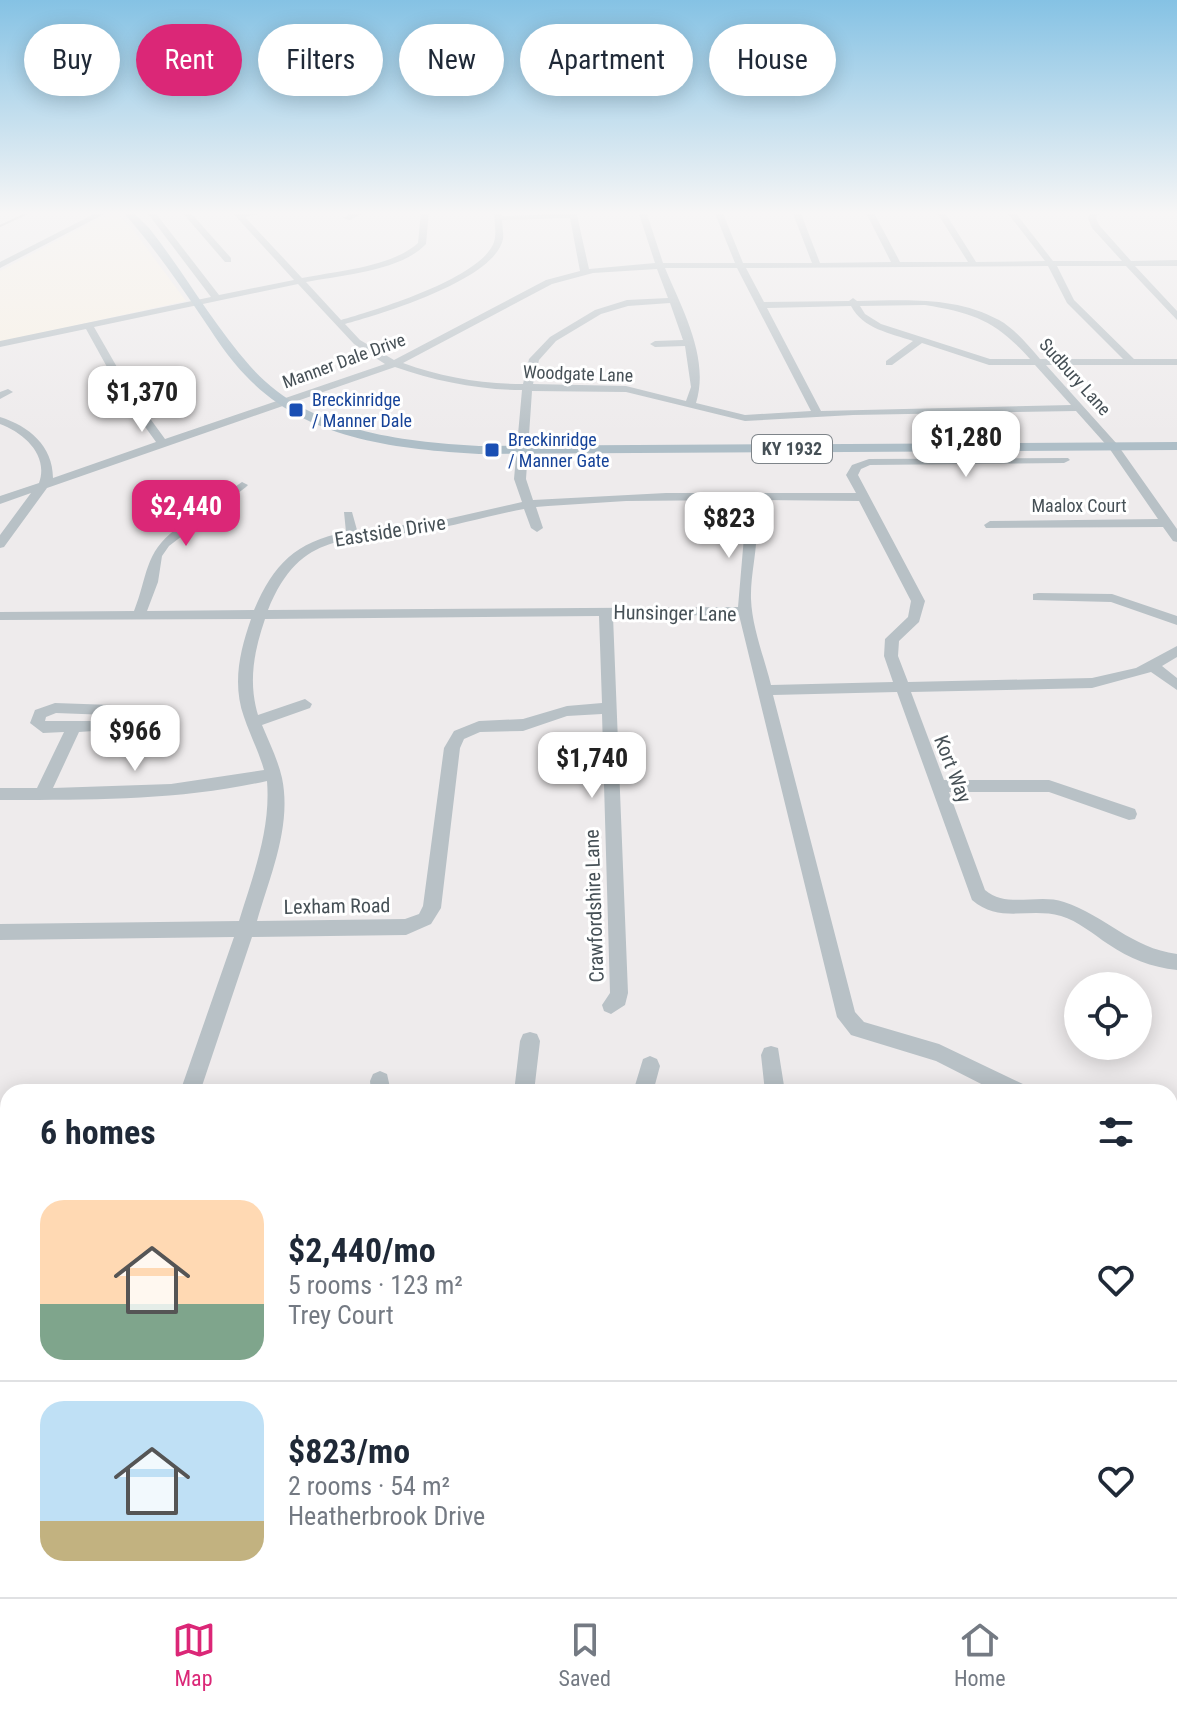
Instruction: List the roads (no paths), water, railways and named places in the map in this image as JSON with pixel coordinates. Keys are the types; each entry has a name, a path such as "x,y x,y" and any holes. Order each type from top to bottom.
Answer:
{"main road":[{"name":"KY 1932","path":"184,286 252,375 284,403 333,426 375,438 435,447 522,450 1177,446"}],"street":[{"path":"207,286 216,297"},
{"path":"0,344 273,286"},
{"name":"Woodgate Lane","path":"305,286 364,348 394,364 452,381 528,388 626,389 745,418 1078,408"},
{"path":"339,323 402,305 439,286"},
{"name":"Manner Dale Drive","path":"0,500 394,364 542,286"},
{"path":"668,286 689,343 695,398 690,405"},
{"path":"750,286 818,414"},
{"path":"1063,286 1073,305 1131,362"},
{"path":"1148,286 1177,317"},
{"path":"537,528 520,479 530,369 542,349 592,315 627,303 674,300"},
{"path":"853,301 868,322 989,362 1177,362"},
{"name":"Sudbury Lane","path":"760,305 925,302 972,308 1006,329 1113,446 1177,538"},
{"path":"89,326 128,396 164,445"},
{"path":"889,363 919,341"},
{"path":"655,344 689,343"},
{"path":"0,420 21,429 41,450 48,465 47,480 0,544"},
{"name":"Kort Way","path":"1064,460 869,462 855,468 852,475 918,605 914,619 890,644 900,686 978,895 996,907 1059,908 1136,952 1152,959 1177,962"},
{"path":"139,615 152,582 156,556 170,537 242,485"},
{"name":"Eastside Drive","path":"193,1084 245,929 272,833 276,795 273,774 254,722 244,678 274,579 290,561 320,543 352,534 424,527 528,505 572,500 863,497"},
{"path":"744,498 749,507 751,535 744,581 745,611"},
{"path":"348,515 352,534"},
{"path":"147,516 182,527"},
{"name":"Maalox Court","path":"990,525 1167,523"},
{"path":"1038,597 1112,598 1177,621"},
{"name":"Crawfordshire Lane","path":"606,611 619,993 618,999 611,1005"},
{"name":"Hunsinger Lane","path":"0,616 745,611 847,1017 858,1029 939,1053 1002,1084"},
{"path":"764,690 1092,683 1152,666 1177,651"},
{"path":"1152,666 1177,685"},
{"path":"254,722 305,704"},
{"name":"Lexham Road","path":"0,932 416,925 432,908 452,748 459,735 479,727 523,725 567,711 609,708"},
{"path":"42,794 73,729"},
{"path":"0,794 202,789 273,774"},
{"path":"938,786 1049,786 1129,814"},
{"path":"525,1084 530,1041"},
{"path":"771,1055 774,1084"},
{"path":"645,1084 650,1066"}],"place":[{"name":"Breckinridge / Manner Dale","path":"296,410"},
{"name":"Breckinridge / Manner Gate","path":"492,450"}]}
